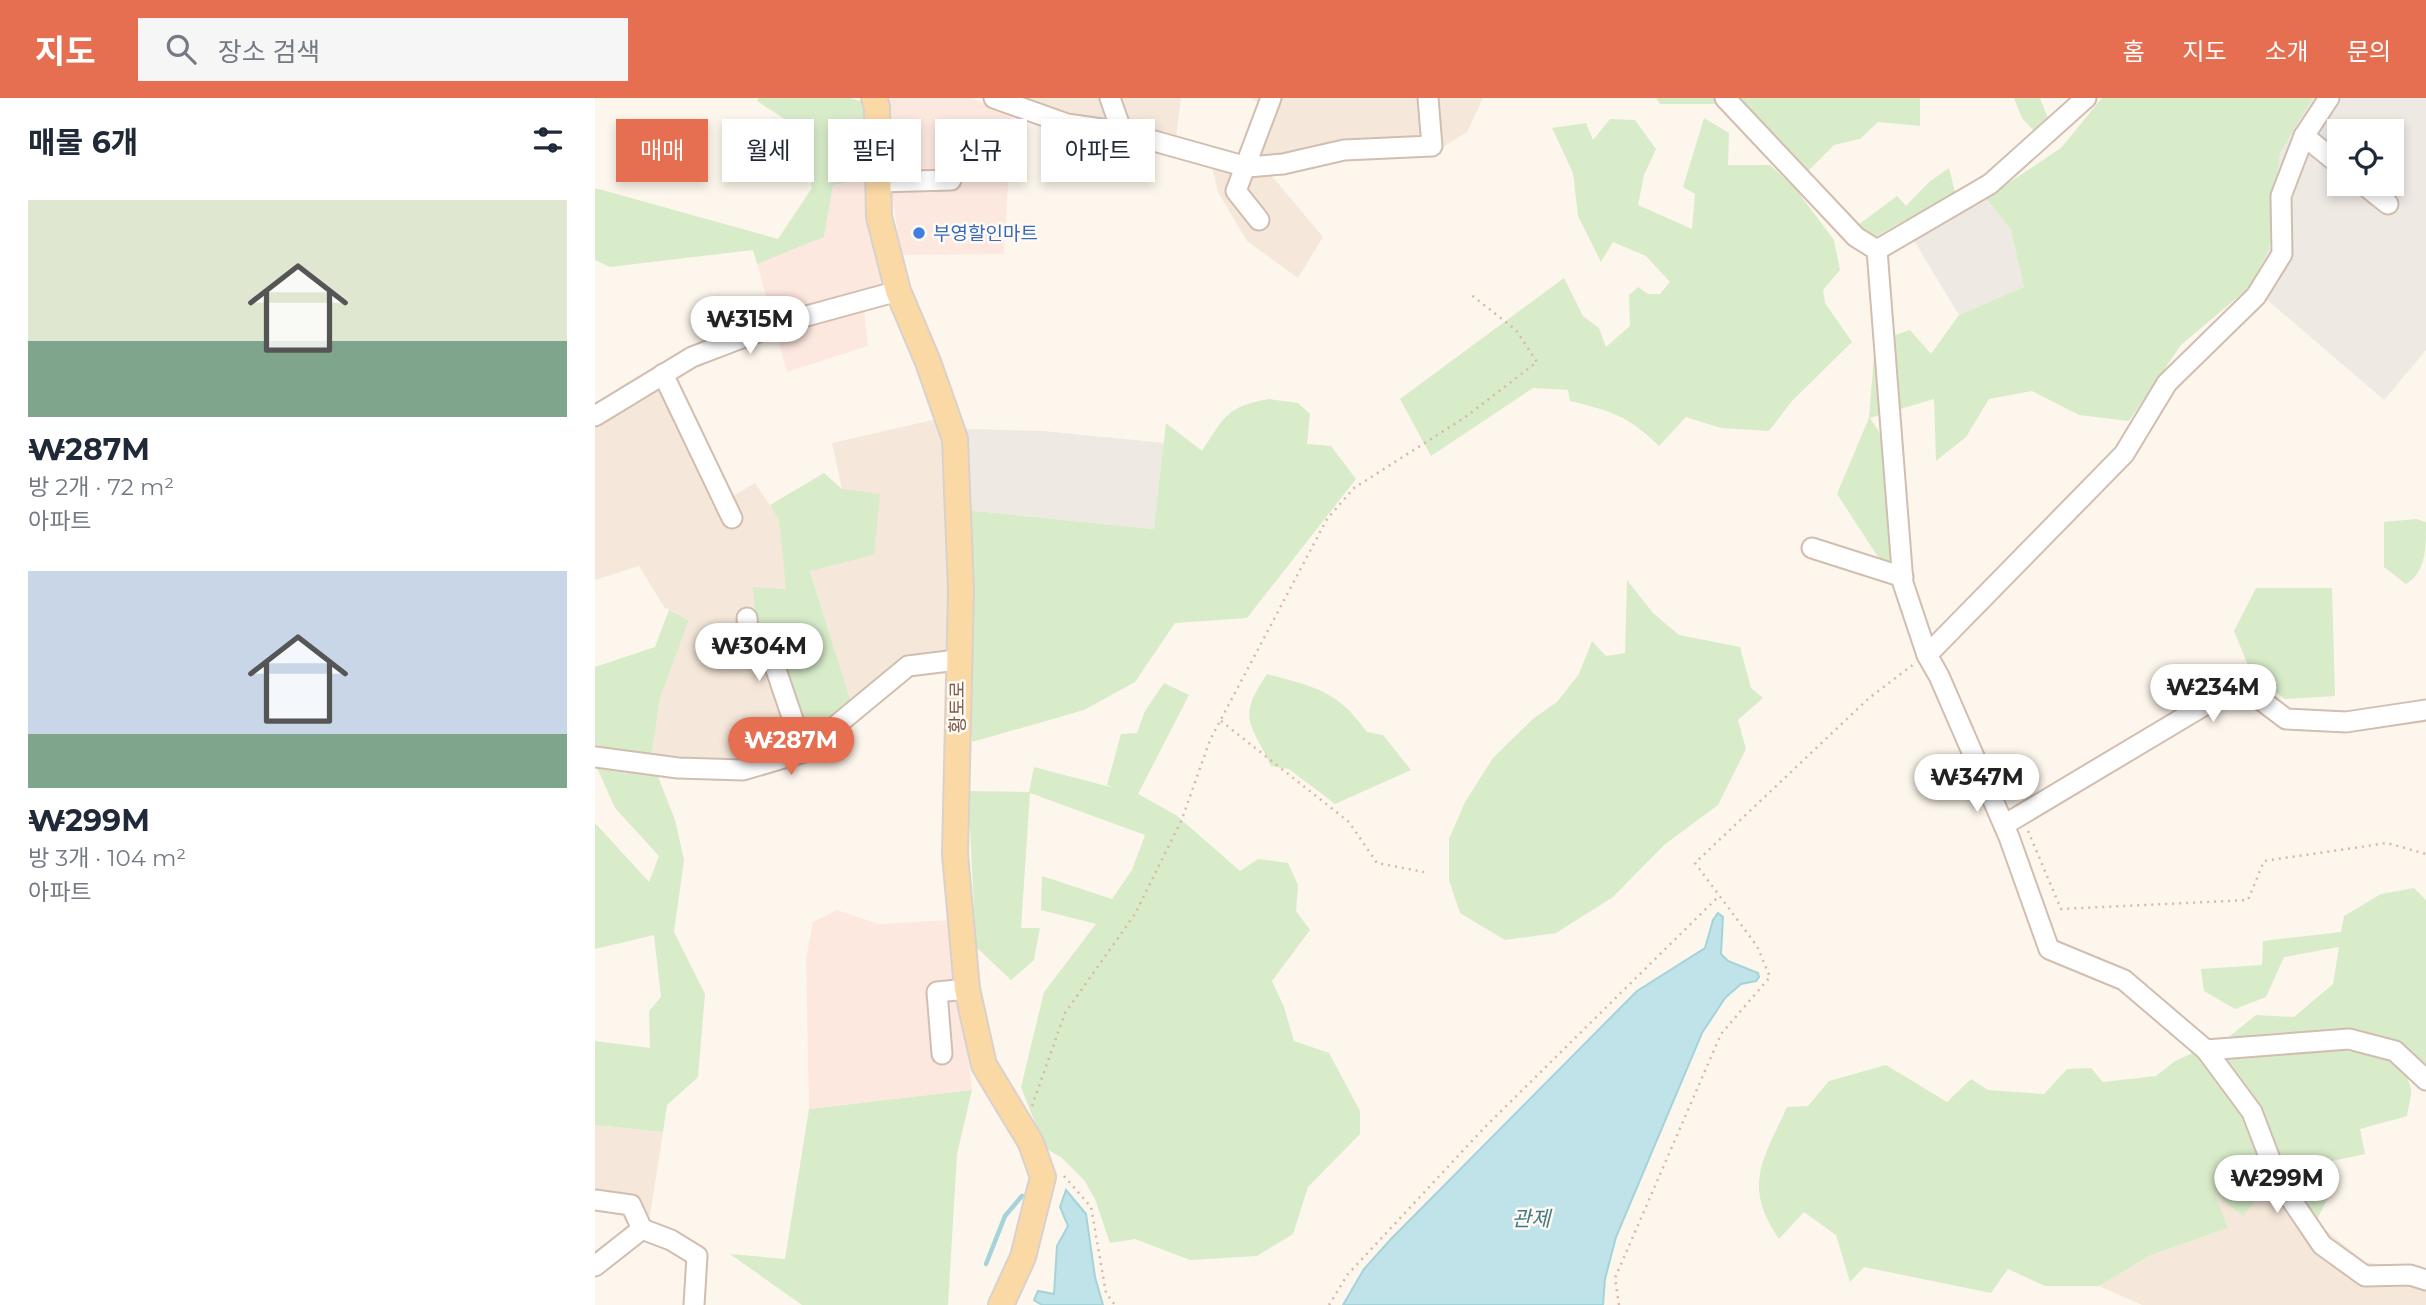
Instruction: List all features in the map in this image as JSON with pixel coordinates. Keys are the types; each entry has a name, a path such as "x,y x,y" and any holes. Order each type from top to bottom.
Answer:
{"main road":[{"name":"황토로","path":"874,98 877,119"},
{"name":"황토로","path":"879,182 879,217 898,291 929,362 955,439 961,591 957,660 955,854 967,989 984,1065 1023,1129 1043,1177 1023,1257 1001,1305"}],"street":[{"path":"994,98 1053,119"},
{"path":"1110,98 1117,119"},
{"path":"1259,220 1236,191 1271,98"},
{"path":"1155,141 1247,167 1283,164 1344,150 1432,146 1428,98"},
{"path":"1725,98 1856,237 1877,250"},
{"path":"1877,250 1990,184 2087,98"},
{"path":"1927,654 2124,454 2168,383 2256,296 2282,254 2281,196 2304,136 2329,98"},
{"path":"2304,136 2327,155"},
{"path":"2378,196 2388,204"},
{"path":"1877,250 1902,577 1927,654 2013,820 2049,949 2124,980 2206,1050 2252,1112 2278,1180 2322,1245 2365,1276 2410,1275 2426,1280"},
{"path":"595,416 692,357 781,323 898,291"},
{"path":"663,374 732,518"},
{"path":"1812,548 1902,577"},
{"path":"747,618 749,644 769,649 804,752"},
{"path":"595,757 678,768 743,770 804,752 908,666 957,660"},
{"path":"2013,820 2240,684 2287,719 2346,722 2426,710"},
{"path":"942,1054 937,992 967,989"},
{"path":"2206,1050 2349,1040 2395,1051 2426,1080"},
{"path":"595,1200 631,1205 642,1230 671,1240 697,1256 694,1305"},
{"path":"595,1266 642,1230"}],"path":[{"path":"1023,1129 1065,1013 1135,914 1182,819 1210,740 1327,519 1354,488 1464,418 1537,362 1515,330 1470,294"},
{"path":"1619,1305 1615,1278 1721,1034 1770,977 1756,946 1695,863 1869,698 1927,654"},
{"path":"1221,721 1349,822 1377,863 1424,872"},
{"path":"2013,820 2061,909 2248,900 2264,861 2387,843 2426,854"},
{"path":"1329,1305 1348,1273 1486,1126 1719,896"},
{"path":"1038,1163 1059,1171 1091,1207 1106,1293 1115,1305"}],"shaded area":[{"path":"883,98 971,98 1012,116 1012,119 935,119 935,182 1008,182 1004,254 901,255 890,182 921,182 921,119 885,119"},
{"path":"1018,98 1181,98 1176,137 1155,133 1155,119 1078,119 1051,114"},
{"path":"1249,98 1483,98 1467,132 1435,152 1339,157 1257,172 1271,175 1323,237 1298,278 1247,241 1218,192 1211,162 1254,171 1265,105"},
{"path":"2313,98 2426,98 2426,350 2384,400 2251,286 2269,249 2280,153"},
{"path":"865,182 893,303 864,310 868,346 787,372 757,264 824,237 833,185"},
{"path":"1986,198 2011,230 2024,287 1959,315 1913,239"},
{"path":"674,376 731,497 755,483 779,519 804,743 743,766 651,758 660,698 689,620 664,607 639,566 595,580 595,426 628,401"},
{"path":"937,419 950,469 951,655 852,705 810,570 874,555 842,489 832,443"},
{"path":"965,429 1043,431 1165,443 1154,529 965,510"},
{"path":"837,910 879,924 952,920 972,1090 809,1109 806,959 813,922"},
{"path":"595,1125 663,1132 649,1222 628,1226 621,1213 595,1212"},
{"path":"2278,1160 2316,1222 2365,1262 2426,1272 2426,1305 2142,1305 2099,1286 2151,1255 2228,1228 2214,1192"}],"green space":[{"path":"758,98 850,98 869,104 868,119 828,119 828,182 848,182 833,185 824,237 757,264 753,250 610,267 595,260 595,188 778,239 812,188 811,182 814,182 814,119 784,119 757,101"},
{"path":"1656,98 1716,98 1724,104 1660,104"},
{"path":"1736,98 1920,98 1920,126 1878,122 1860,139 1834,145 1808,171"},
{"path":"2014,98 2040,98 2048,118 2034,131 2022,118"},
{"path":"2102,98 2313,98 2280,153 2269,249 2251,286 2181,345 2129,421 2079,415 2032,391 1989,399 1966,437 1936,461 1934,399 1870,418 1881,435 1895,562 1880,560 1837,494 1869,418 1875,342 1910,330 1931,354 1959,315 2024,287 2011,230 1986,198 2061,148"},
{"path":"1704,118 1729,133 1728,165 1770,165 1795,188 1834,240 1840,270 1823,290 1825,303 1852,342 1792,401 1769,431 1721,428 1686,417 1659,446 1628,421 1597,408 1570,401 1568,390 1533,388 1431,456 1400,399 1564,278 1583,316 1599,328 1606,347 1630,326 1629,295 1638,287 1648,294 1660,294 1670,282 1646,256 1613,242 1601,262 1578,216 1573,173 1552,128 1586,123 1593,140 1610,119 1635,120 1656,149 1644,175 1638,205 1692,229 1695,194 1683,187"},
{"path":"1949,168 1955,192 1875,237 1858,225 1897,196 1906,206 1929,182"},
{"path":"1269,399 1298,403 1310,414 1307,444 1331,446 1356,479 1247,618 1175,623 1135,682 1084,710 972,742 965,510 1154,529 1166,423 1202,451 1228,415 1244,406"},
{"path":"824,473 842,489 880,494 874,555 810,571 852,705 804,743 757,636 753,587 786,589 779,520 770,505"},
{"path":"2416,519 2426,522 2425,550 2418,573 2406,584 2384,567 2384,522"},
{"path":"1627,580 1653,613 1679,635 1740,647 1751,688 1763,698 1738,720 1746,749 1718,805 1664,845 1613,897 1556,933 1505,940 1460,913 1449,880 1449,839 1465,802 1493,758 1534,718 1557,702 1579,674 1592,641 1606,656 1625,653"},
{"path":"2256,588 2332,588 2335,696 2285,699 2251,673 2234,631"},
{"path":"669,610 689,620 660,698 651,758 595,752 595,667 655,647"},
{"path":"1267,674 1312,687 1334,698 1367,732 1383,735 1411,770 1335,804 1289,769 1271,766 1253,730 1249,712 1257,689"},
{"path":"1164,683 1189,695 1138,794 1176,815 1240,871 1258,859 1288,863 1298,885 1296,911 1310,930 1272,981 1284,1007 1294,1041 1329,1053 1360,1111 1360,1134 1308,1187 1293,1234 1257,1256 1190,1260 1135,1239 1110,1243 1095,1199 1084,1180 1062,1158 1045,1148 1021,1087 1044,992 1096,924 1041,910 1042,876 1112,899 1132,870 1145,835 1030,793 1021,928 1040,928 1034,960 1011,980 976,947 968,791 1029,792 1034,767 1114,788 1107,785 1121,734 1137,733 1145,711"},
{"path":"595,763 657,774 675,820 684,860 674,932 705,994 698,1077 667,1105 663,1132 595,1125 595,1041 650,1048 649,1011 661,997 654,935 595,949 595,823 649,882 659,856 615,808"},
{"path":"2414,888 2426,900 2426,1065 2394,1040 2340,1033 2324,1049 2362,1053 2387,1061 2398,1067 2406,1076 2411,1091 2407,1116 2360,1129 2365,1154 2328,1162 2331,1191 2316,1222 2278,1161 2263,1192 2243,1216 2215,1194 2228,1228 2151,1255 2099,1286 2045,1286 2008,1269 1991,1293 1864,1267 1850,1282 1836,1235 1804,1212 1779,1239 1768,1220 1761,1203 1759,1187 1760,1173 1770,1142 1787,1107 1808,1106 1829,1081 1886,1065 1947,1102 1971,1079 1988,1090 2044,1094 2067,1069 2091,1068 2103,1082 2156,1076 2175,1061 2230,1036 2256,1015 2294,1017 2333,984 2339,947 2284,957 2266,997 2235,1009 2204,991 2201,969 2262,965 2263,941 2341,932 2344,916 2381,894"},
{"path":"972,1090 957,1154 948,1305 802,1305 730,1254 785,1259 809,1109"}],"water":[{"name":"관제","path":"1718,913 1723,917 1721,954 1728,961 1758,973 1759,977 1756,981 1741,984 1725,998 1702,1033 1616,1237 1605,1279 1603,1305 1343,1305 1364,1269 1391,1239 1637,991 1705,948 1713,920"},
{"path":"1066,1190 1086,1214 1095,1277 1103,1305 1042,1305 1034,1300 1038,1291 1054,1294 1057,1246 1068,1226 1060,1207"}],"waterway":[{"path":"986,1264 1005,1216 1022,1196"}],"place":[{"name":"부영할인마트","path":"919,233"}]}
